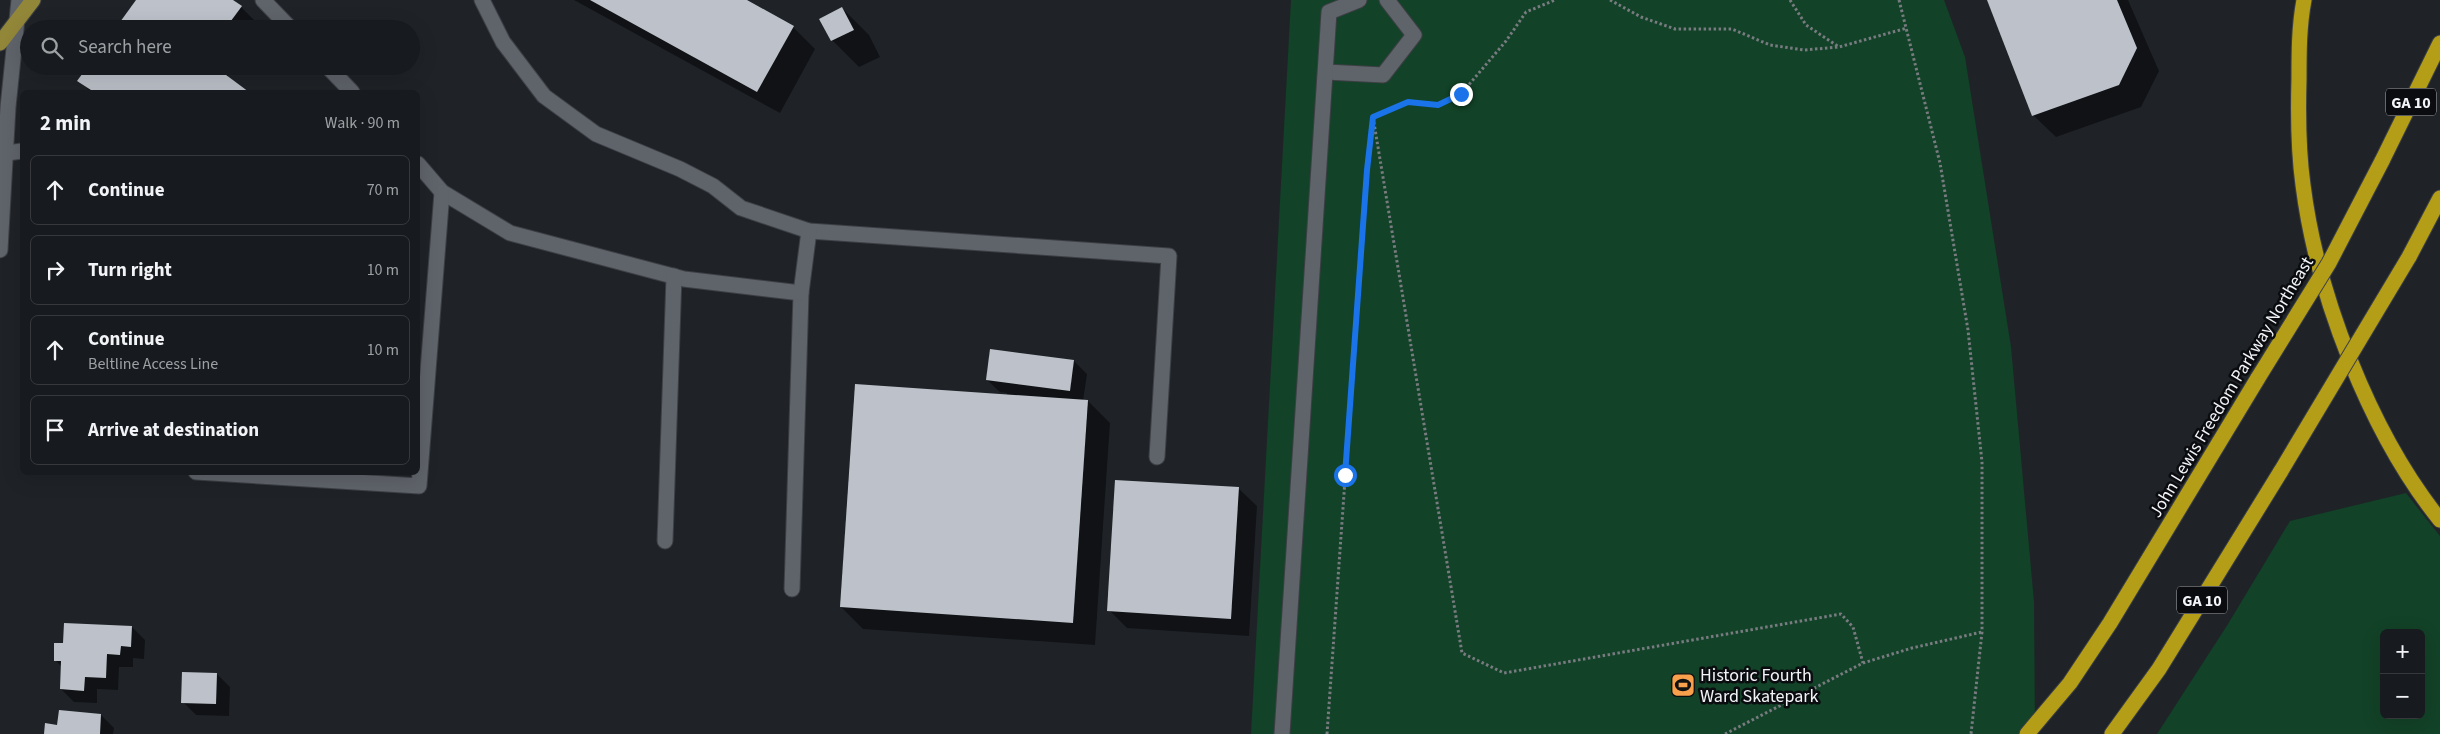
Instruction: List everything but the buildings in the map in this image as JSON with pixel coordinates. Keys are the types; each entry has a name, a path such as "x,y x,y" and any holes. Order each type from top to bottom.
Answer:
{"highway":[{"path":"2304,0 2299,49 2298,134 2310,229 2335,318 2368,402 2406,472 2440,520"},
{"name":"John Lewis Freedom Parkway Northeast","path":"2027,734 2070,683 2110,623 2329,263 2440,43"},
{"name":"GA 10","path":"2116,730 2159,669 2281,471 2409,257 2440,198"}],"main road":[{"path":"0,43 33,0"}],"street":[{"path":"0,250 7,153 8,107 19,0"},
{"path":"263,0 282,20"},
{"path":"482,0 503,42 544,96 596,134 680,169 713,186 741,208 808,232 1169,256 1157,457"},
{"path":"1282,734 1330,12 1359,0"},
{"path":"1326,72 1383,75 1414,35 1387,0"},
{"path":"336,75 350,90"},
{"path":"7,153 20,151"},
{"path":"420,166 442,192 510,233 674,276 801,294"},
{"path":"420,473 442,192"},
{"path":"792,589 801,294 808,232"},
{"path":"665,541 674,276"},
{"path":"244,475 419,486 420,475"}],"path":[{"path":"1373,117 1408,102 1438,105 1461,94 1501,48 1526,12 1555,0"},
{"path":"1610,0 1641,17 1675,29 1732,29 1770,45 1804,50 1838,47 1907,28"},
{"path":"1790,0 1806,25 1838,47"},
{"path":"1899,0 1940,164 1968,330 1982,462 1982,632 1971,734"},
{"path":"1373,117 1462,653 1504,673 1841,614 1854,627 1863,663"},
{"path":"1327,734 1366,179 1373,117"},
{"path":"1725,734 1863,663 1912,648 1982,632"}],"green space":[{"path":"1291,0 1944,0 1965,57 2011,347 2034,602 2035,734 1251,734"},
{"path":"2406,493 2440,536 2440,734 2157,734 2228,624 2290,521"}],"place":[{"name":"Historic Fourth Ward Skatepark","path":"1683,685"}],"route":[{"path":"1345,475 1367,170 1373,117 1408,102 1438,105 1461,94"}]}
